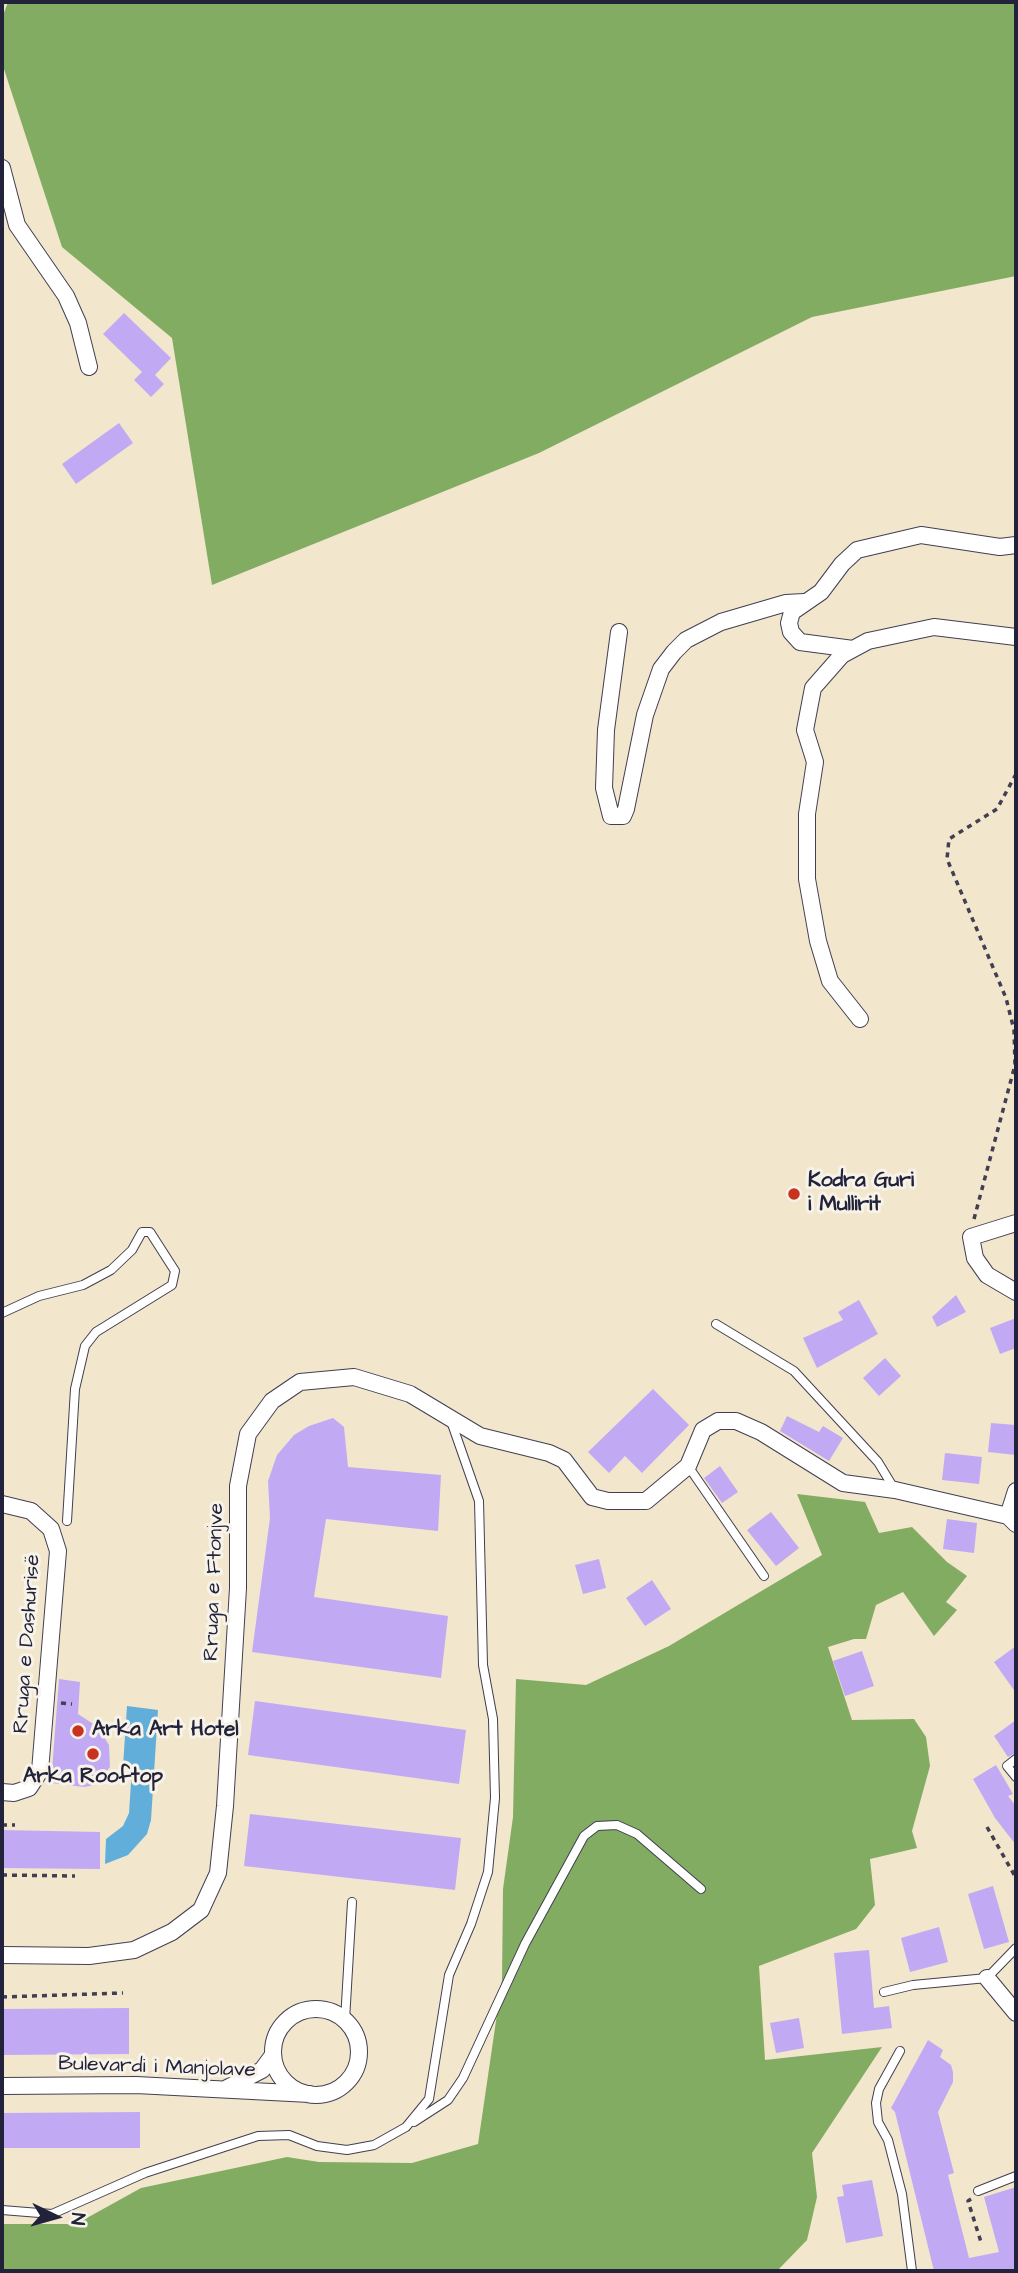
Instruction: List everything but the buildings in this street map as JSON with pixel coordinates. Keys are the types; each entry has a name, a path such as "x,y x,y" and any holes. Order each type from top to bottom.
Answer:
{"street":[{"path":"2,168 17,225 66,296 78,323 89,367"},
{"path":"853,649 800,642 791,632 789,623 792,612 821,592 842,564 857,550 921,535 1000,547 1016,545"},
{"path":"619,632 606,730 604,788 611,816 623,816 626,809 645,715 661,669 674,652 686,640 721,622 786,603 804,602"},
{"path":"860,1020 830,981 818,941 806,856 815,762 805,730 805,720 818,679 827,668 869,641 934,627 1016,637"},
{"path":"1016,1223 971,1237 975,1258 987,1275 1016,1292"},
{"name":"Rruga e Ftonjve","path":"2,1955 89,1956 134,1950 172,1932 201,1910 218,1873 225,1806 238,1588 238,1486 247,1434 272,1401 300,1382 354,1377 410,1394 480,1436 549,1453 564,1460 592,1497 608,1501 646,1501 688,1466"},
{"path":"688,1466 704,1430 718,1420 736,1421 761,1432 843,1483 895,1490 1012,1520 1016,1490"},
{"name":"Rruga e Dashurisë","path":"2,1504 31,1511 51,1529 58,1551 40,1771 29,1788 14,1793 2,1792"},
{"path":"987,1978 1016,2013"},
{"path":"320,2009 345,2020 358,2043 355,2070 337,2090 310,2095 296,2090 285,2081 277,2069 274,2055 275,2040 281,2027 305,2010 320,2009"},
{"path":"225,2089 262,2070 274,2055"},
{"name":"Bulevardi i Manjolave","path":"2,2086 136,2084 310,2095"}],"lane":[{"path":"2,1313 39,1296 83,1285 111,1270 132,1250 142,1232 150,1232 175,1271 172,1285 96,1332 85,1346 75,1388 67,1521"},
{"path":"716,1324 794,1371 878,1462 895,1490"},
{"path":"406,2127 429,2099 449,1975 471,1924 488,1872 495,1798 493,1719 484,1665 479,1501 449,1415"},
{"path":"688,1466 764,1576"},
{"path":"1016,1759 1007,1766 1016,1777"},
{"path":"2,2210 52,2214 145,2173 258,2136 289,2135 317,2146 347,2150 374,2145 406,2127 448,2099 463,2078 525,1944 584,1836 597,1826 617,1825 637,1834 701,1889"},
{"path":"345,2020 352,1902"},
{"path":"884,1992 912,1985 987,1978 1016,1948"},
{"path":"900,2052 879,2089 876,2103 878,2122 888,2140 902,2194 912,2271"},
{"path":"978,2191 1016,2176"}],"path":[{"path":"971,1237 1015,1065 1014,1030 1006,998 947,859 950,839 997,810 1016,774"},
{"path":"2,1825 15,1825"},
{"path":"987,1827 1016,1878"},
{"path":"2,1875 75,1876"},
{"path":"2,1997 123,1993"},
{"path":"968,2201 981,2242"}],"green space":[{"path":"8,2 1016,2 1016,276 812,317 539,453 212,585 172,338 62,247 2,63 2,18"},
{"path":"797,1494 865,1502 879,1533 912,1527 947,1562 967,1576 946,1602 957,1610 934,1636 903,1592 876,1605 866,1639 854,1639 828,1647 852,1720 914,1719 926,1737 930,1766 912,1831 917,1848 870,1859 875,1905 856,1929 759,1966 765,2060 882,2047 812,2153 817,2197 807,2240 777,2271 2,2271 2,2224 76,2224 141,2188 287,2157 319,2162 412,2163 478,2144 502,1980 503,1889 513,1817 516,1679 586,1685 669,1646 822,1555"}],"water":[{"path":"127,1706 158,1710 151,1820 147,1834 128,1855 105,1864 106,1839 123,1826 129,1813 132,1767 123,1766"}],"place":[{"name":"Kodra Guri i Mullirit","path":"794,1194"},
{"name":"Arka Art Hotel","path":"78,1731"},
{"name":"Arka Rooftop","path":"93,1754"}]}
